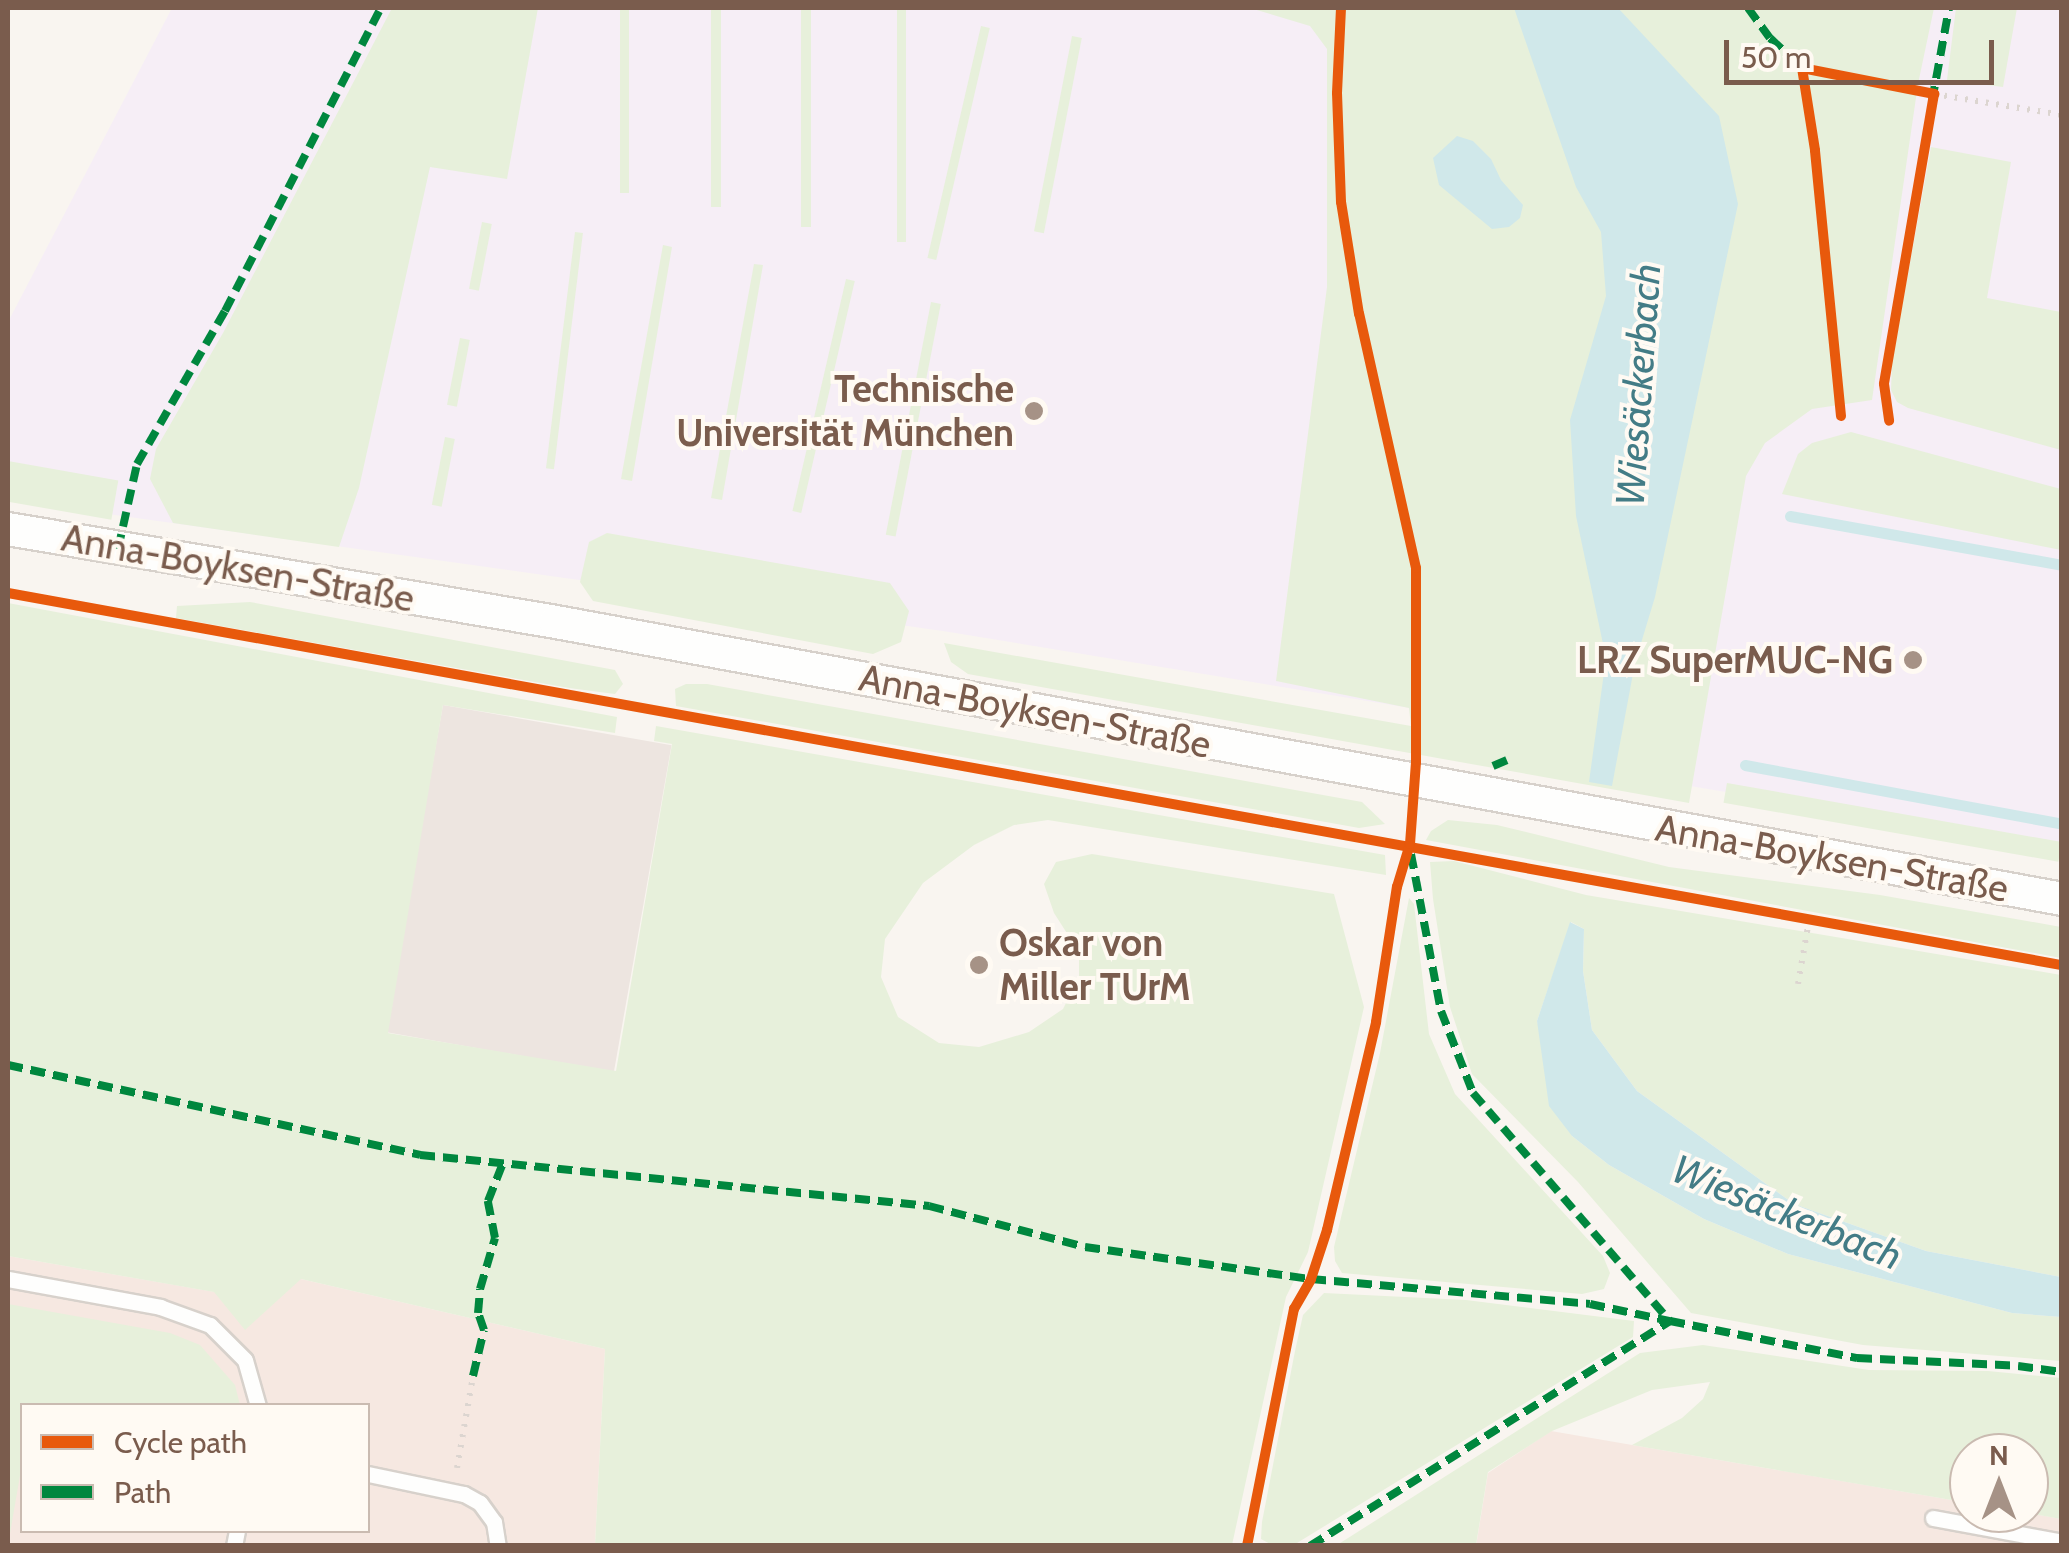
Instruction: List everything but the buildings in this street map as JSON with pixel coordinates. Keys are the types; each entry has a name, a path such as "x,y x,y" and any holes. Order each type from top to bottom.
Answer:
{"street":[{"name":"Anna-Boyksen-Straße","path":"8,529 556,622 2062,900"}],"lane":[{"path":"8,1279 160,1307 210,1325 245,1360 257,1403"},
{"path":"370,1474 454,1490 488,1512 498,1546"},
{"path":"1933,1518 2062,1542"}],"path":[{"path":"1934,94 2062,115"},
{"path":"1798,984 1809,920"},
{"path":"454,1490 473,1376"}],"shaded area":[{"name":"Technische Universität München","path":"172,8 2061,8 2061,848 1636,777 1410,708 943,631 8,500 8,322"},
{"path":"443,705 671,745 614,1072 385,1032"},
{"path":"8,1256 215,1292 301,1279 605,1349 595,1545 8,1545"},
{"path":"1551,1431 1949,1500 1949,1533 2049,1533 2049,1517 2062,1519 2061,1546 1476,1546 1488,1473"}],"green space":[{"path":"392,8 538,8 507,179 430,167 359,488 339,547 173,523 150,479 156,449 223,333"},
{"path":"620,8 629,8 629,193 620,193"},
{"path":"711,8 721,8 721,207 711,207"},
{"path":"801,8 811,8 811,227 801,227"},
{"path":"897,8 906,8 906,242 897,242"},
{"path":"1250,8 1934,8 1918,84 1872,400 1812,409 1765,443 1746,476 1689,803 968,674 951,662 944,643 1411,726 1409,708 1276,681 1327,287 1327,49 1310,26"},
{"path":"1956,8 2017,8 2003,87 1947,80"},
{"path":"981,26 990,28 936,260 927,258"},
{"path":"1072,36 1082,38 1044,233 1034,231"},
{"path":"1931,147 2011,162 1987,298 2061,312 2061,450 1908,408 1897,402 1891,390 1892,362"},
{"path":"482,222 492,224 479,291 469,289"},
{"path":"575,232 583,233 554,469 546,468"},
{"path":"663,245 672,247 632,481 621,479"},
{"path":"754,264 763,265 722,500 711,498"},
{"path":"846,279 855,281 801,513 792,511"},
{"path":"931,302 941,304 896,537 886,535"},
{"path":"460,338 470,340 457,407 447,405"},
{"path":"1851,432 2061,489 2061,550 1782,494 1798,454 1812,443"},
{"path":"445,437 455,439 442,507 432,505"},
{"path":"8,461 118,480 111,520 8,502"},
{"path":"607,533 890,583 909,611 901,642 873,654 593,601 580,582 589,542"},
{"path":"250,602 615,670 623,684 615,694 569,688 176,618 177,606"},
{"path":"8,603 617,717 615,733 443,705 388,1033 616,1071 672,744 654,741 656,726 1385,855 1386,875 1048,820 1014,825 974,845 923,883 885,939 881,977 898,1017 939,1043 979,1047 1029,1032 1063,1009 1079,977 1079,952 1054,913 1044,884 1056,862 1092,854 1334,894 1364,1007 1308,1252 1286,1297 1232,1545 595,1545 605,1349 301,1279 245,1330 214,1292 8,1256"},
{"path":"686,684 707,684 1362,802 1385,824 1359,828 676,706 675,689"},
{"path":"1727,783 2062,842 2058,862 1724,803"},
{"path":"1448,820 1497,825 1669,867 1880,895 2061,927 2061,958 1426,840 1431,831"},
{"path":"1454,861 1586,895 2061,975 2061,1277 1926,1251 1794,1204 1637,1091 1592,1030 1583,971 1584,929 1571,922 1537,1021 1572,1136 1609,1165 1704,1219 1788,1254 2012,1313 2061,1317 2061,1361 1863,1345 1691,1313 1578,1182 1472,1074 1450,1007 1433,899 1430,862"},
{"path":"1409,898 1414,904 1429,1034 1455,1094 1603,1256 1610,1273 1604,1289 1582,1294 1342,1273 1335,1261 1334,1247 1380,1053"},
{"path":"1324,1293 1466,1300 1634,1321 1633,1337 1297,1543 1272,1545 1261,1539 1262,1522 1295,1351 1303,1315"},
{"path":"8,1304 170,1333 200,1345 235,1385 240,1403 20,1403 20,1476 8,1545"},
{"path":"1703,1345 1869,1370 1988,1371 2061,1378 2061,1519 2049,1517 2049,1433 1949,1433 1949,1500 1632,1445 1682,1418 1703,1399 1710,1382 1652,1390 1552,1431 1488,1472 1476,1545 1337,1545 1640,1353"}],"water":[{"name":"Wiesäckerbach","path":"1514,8 1618,8 1719,116 1738,204 1655,597 1635,663 1612,786 1589,782 1606,658 1576,516 1570,420 1606,296 1601,232 1576,187"},
{"path":"1457,136 1473,141 1491,159 1501,180 1523,205 1520,218 1509,227 1492,229 1439,185 1433,158"},
{"name":"Wiesäckerbach","path":"1570,922 1584,929 1583,971 1592,1030 1637,1091 1794,1204 1926,1251 2061,1277 2061,1317 2012,1313 1788,1254 1704,1219 1609,1165 1572,1136 1549,1106 1537,1021"}],"waterway":[{"path":"1790,516 2062,565"},
{"path":"1745,765 2062,824"}],"marked path":[{"path":"118,549 137,464 225,311 381,8"},
{"path":"1748,8 1770,38 1802,68"},
{"path":"1932,101 1949,8"},
{"path":"1493,766 1512,758"},
{"path":"1411,854 1441,1011 1473,1093 1670,1321"},
{"path":"8,1065 420,1155 929,1206 1085,1247 1311,1279 1590,1304 1670,1321"},
{"path":"473,1376 484,1330 478,1313 480,1289 495,1238 488,1201 503,1163"},
{"path":"1310,1546 1670,1321 1857,1358 2062,1372"}],"cycle path":[{"path":"1247,1546 1294,1309 1311,1279 1327,1230 1376,1022 1397,887 1410,844 1416,762 1416,568 1359,314 1341,202 1337,93 1341,8"},
{"path":"1841,416 1815,150 1802,68 1934,94 1884,384 1889,421"},
{"path":"8,593 2062,965"}],"place":[{"name":"Technische Universität München","path":"1034,411"},
{"name":"LRZ SuperMUC-NG","path":"1913,660"},
{"name":"Oskar von Miller TUrM","path":"979,965"}]}
